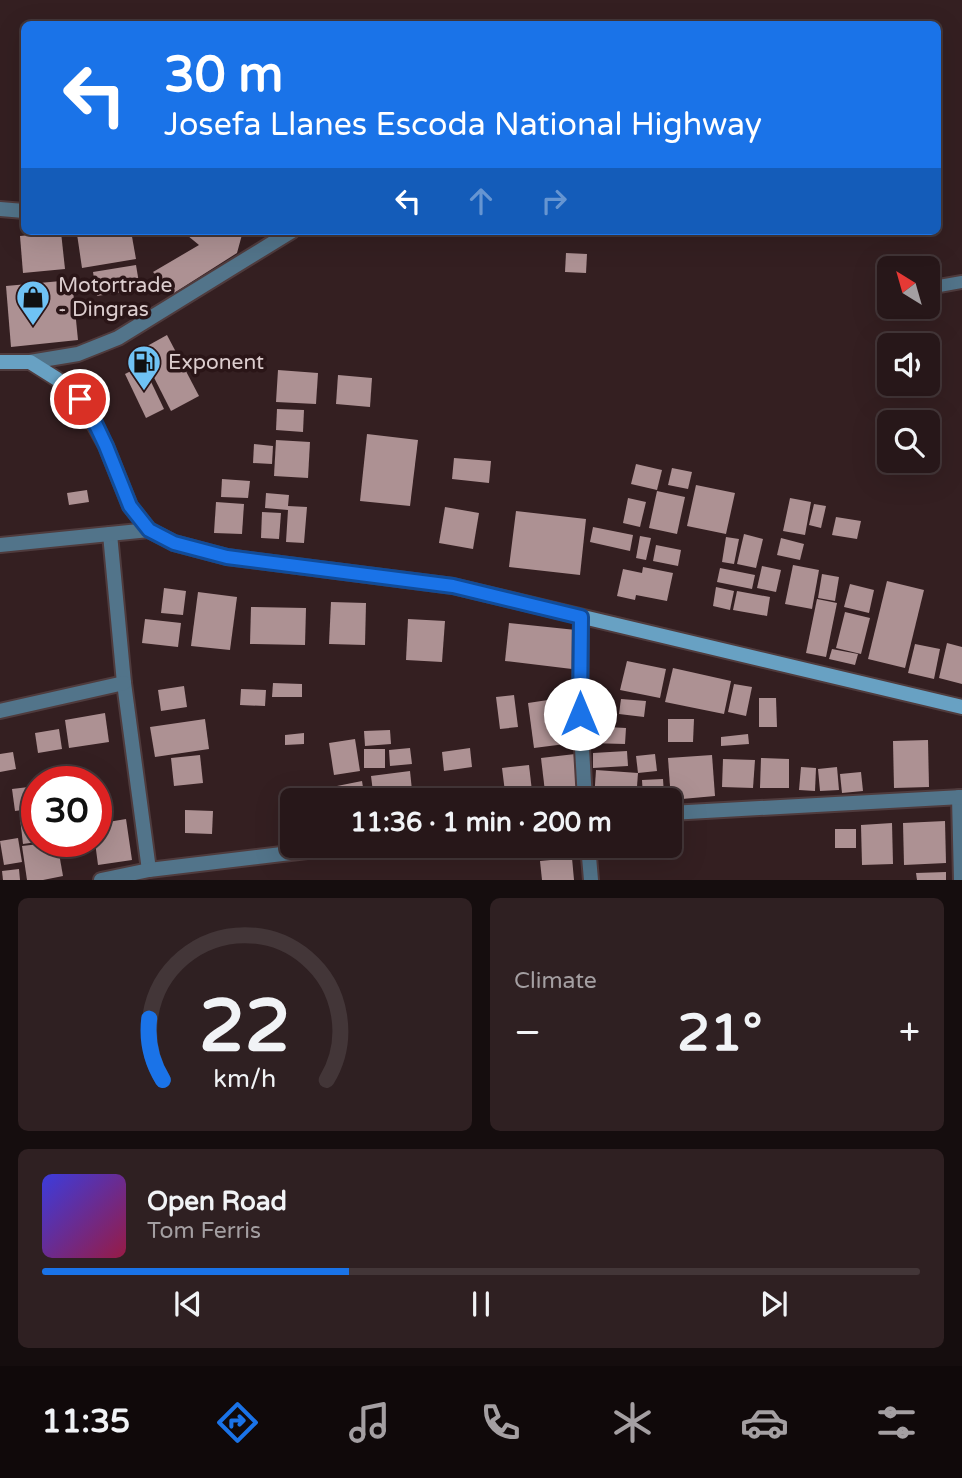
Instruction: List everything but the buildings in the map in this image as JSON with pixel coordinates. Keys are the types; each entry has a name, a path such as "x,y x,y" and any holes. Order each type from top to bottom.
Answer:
{"main road":[{"path":"0,362 30,362 57,379 80,399 106,446 130,506 149,530 174,543 227,557 453,586 962,707"}],"street":[{"path":"0,209 21,211"},
{"path":"30,362 78,354 118,338 285,235"},
{"path":"0,545 149,530"},
{"path":"110,534 124,683 149,870"},
{"path":"581,617 580,714 584,788"},
{"path":"0,711 124,683"},
{"path":"682,812 960,797 961,880"},
{"path":"101,880 149,870 280,854"},
{"path":"589,858 592,880"}],"lane":[{"path":"940,286 962,282"}],"place":[{"name":"Motortrade - Dingras","path":"33,327"},
{"name":"Exponent","path":"144,392"}],"route":[{"path":"80,399 106,446 130,506 149,530 174,543 227,557 453,586 581,617 580,714"}]}
